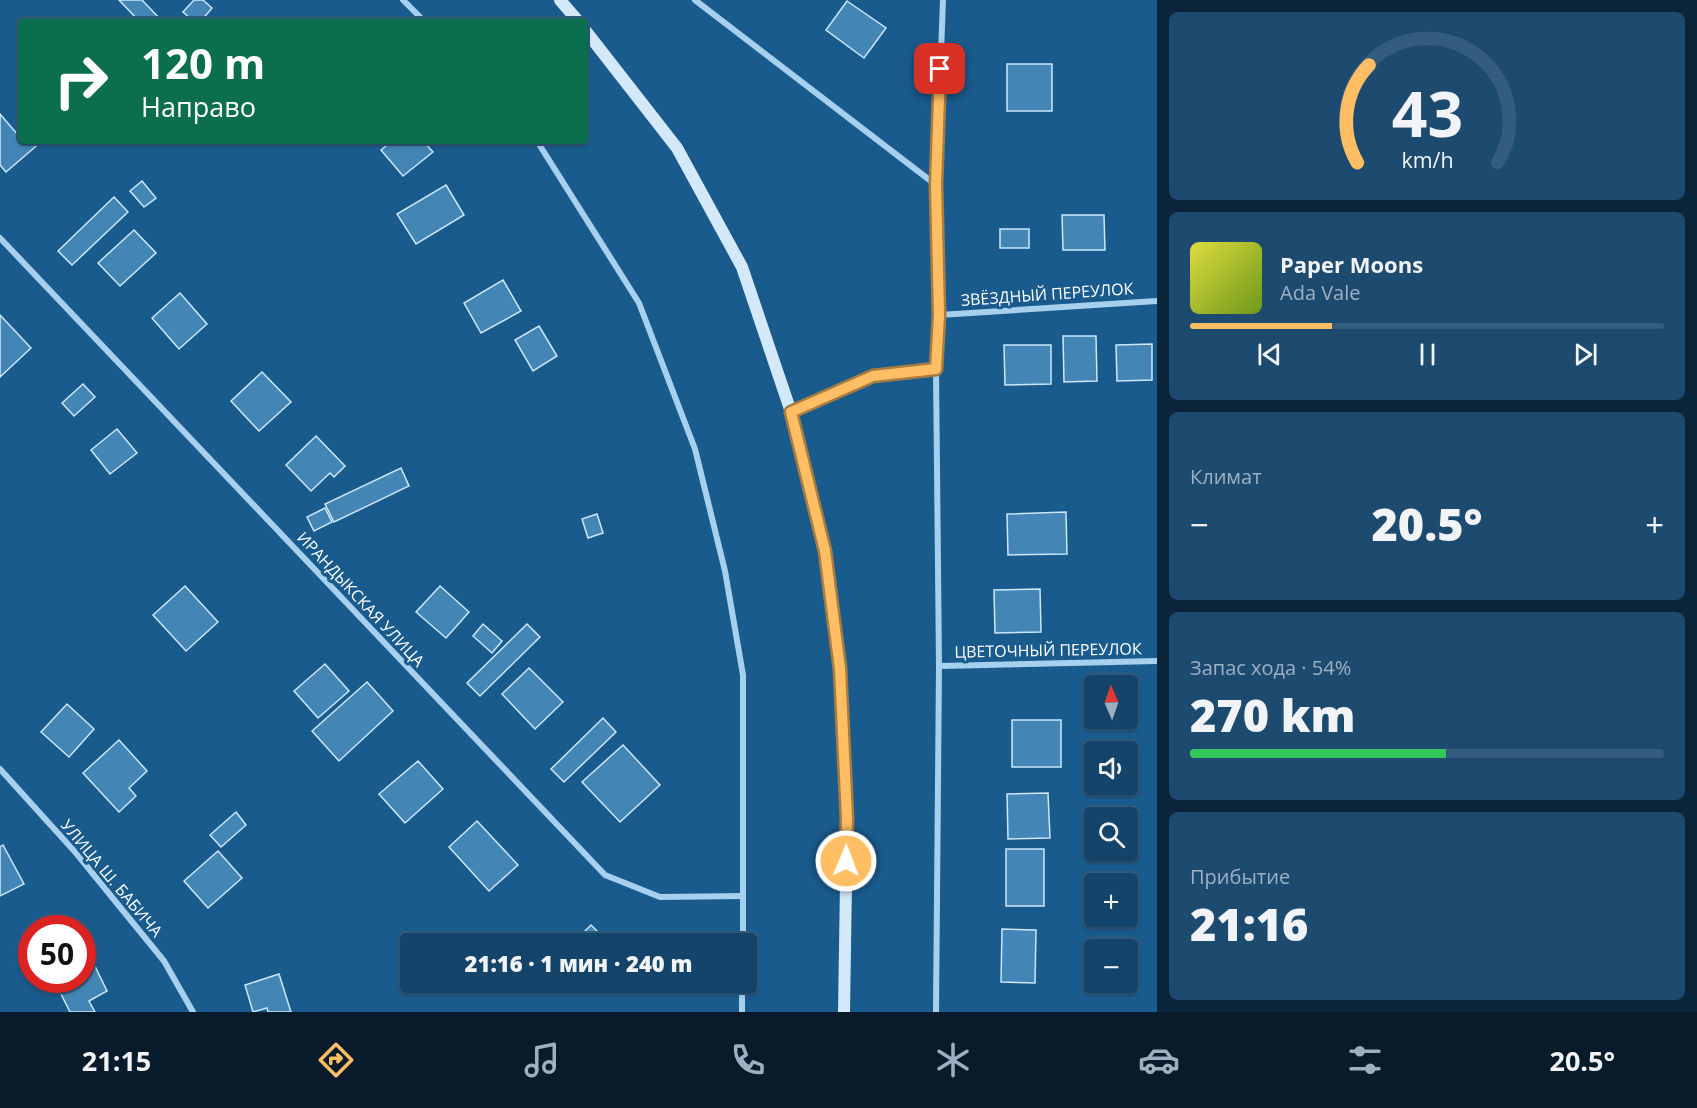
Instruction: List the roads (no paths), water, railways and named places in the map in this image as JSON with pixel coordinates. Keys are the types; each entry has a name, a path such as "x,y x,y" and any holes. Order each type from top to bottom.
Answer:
{"main road":[{"path":"560,0 575,18"},
{"path":"588,34 677,148 742,267 791,412 825,551 840,669 847,818 844,1012"}],"street":[{"path":"403,0 421,18"},
{"path":"695,0 936,184"},
{"path":"936,1012 939,666 936,369 939,315 936,184 943,0"},
{"path":"539,144 639,303 695,449 725,571 743,675 743,933"},
{"name":"ИРАНДЫКСКАЯ УЛИЦА","path":"0,238 605,875 660,897 743,896"},
{"name":"ЗВЁЗДНЫЙ ПЕРЕУЛОК","path":"939,315 1157,300"},
{"path":"791,412 873,376 936,369"},
{"name":"ЦВЕТОЧНЫЙ ПЕРЕУЛОК","path":"939,666 1157,661"},
{"name":"УЛИЦА Ш. БАБИЧА","path":"0,769 76,852 164,961 193,1012"},
{"path":"742,993 742,1012"}]}
